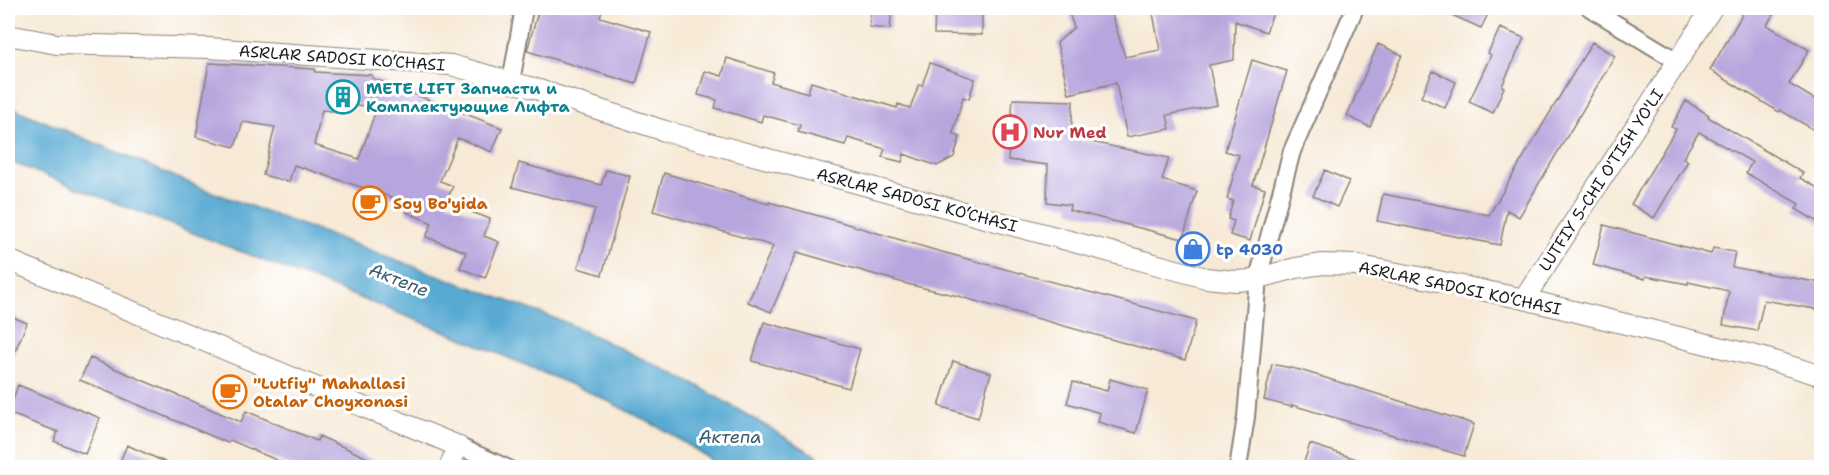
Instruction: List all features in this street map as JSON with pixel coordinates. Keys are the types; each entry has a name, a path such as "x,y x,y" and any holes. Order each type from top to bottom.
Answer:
{"street":[{"path":"511,82 524,8"},
{"path":"1238,468 1246,417 1258,278 1292,152 1355,8"},
{"path":"1590,8 1677,61"},
{"name":"LUTFIY 5-CHI O'TISH YO'LI","path":"1524,299 1712,8"},
{"name":"ASRLAR SADOSI KO‘CHASI","path":"8,35 57,44 209,48 451,65 664,131 1206,278 1236,281 1296,268 1339,264 1419,277 1524,299 1764,358 1821,376"},
{"path":"8,260 507,468"},
{"path":"449,468 458,446"}],"water":[{"name":"Актепа","path":"8,106 204,189 565,322 693,383 817,456 829,467 723,467 664,430 598,396 457,336 8,161"}],"building":[{"path":"539,8 603,8 600,17 651,32 636,84 527,51"},
{"path":"871,8 892,8 890,29 869,27"},
{"path":"935,8 982,8 982,35 934,34"},
{"path":"1067,8 1110,8 1125,57 1160,50 1152,8 1275,8 1266,32 1235,21 1234,60 1209,65 1217,105 1167,115 1170,129 1127,137 1116,83 1069,94 1057,43 1074,27"},
{"path":"1436,8 1491,8 1481,28"},
{"path":"1746,8 1764,8 1774,13 1767,25 1809,50 1789,84 1821,103 1821,134 1780,110 1779,112 1710,70"},
{"path":"1500,28 1524,38 1502,86 1504,87 1493,113 1469,102 1491,55 1488,53"},
{"path":"1592,42 1615,56 1519,217 1507,210 1500,245 1377,221 1383,194 1489,215"},
{"path":"1378,44 1402,55 1370,127 1347,116"},
{"path":"727,58 774,73 771,82 808,93 811,82 897,108 898,104 910,108 919,85 922,86 930,63 975,79 969,99 963,97 953,133 960,137 954,157 937,166 904,154 902,162 882,157 885,149 848,138 845,145 798,132 800,125 763,115 761,122 715,108 717,100 698,95 705,71 722,76"},
{"path":"1252,60 1287,71 1253,185 1265,189 1250,241 1230,235 1234,221 1228,219 1233,201 1227,199 1239,155 1225,151"},
{"path":"209,63 372,75 372,78 502,128 492,152 458,138 440,181 453,186 446,202 490,219 484,236 499,242 485,278 460,268 466,252 426,237 432,223 406,212 409,203 294,165 289,182 263,175 275,127 243,122 235,147 196,137","holes":["332,103 377,107 359,159 314,145 322,110 332,111"]},
{"path":"1433,71 1456,82 1445,108 1421,97"},
{"path":"1013,99 1073,101 1071,138 1169,158 1162,180 1197,191 1183,239 1069,210 1070,205 1047,202 1048,165 1008,160"},
{"path":"1686,101 1709,115 1708,117 1803,173 1800,178 1821,190 1821,224 1796,209 1799,204 1746,173 1752,162 1699,132 1683,158 1688,161 1654,218 1631,204 1676,129 1671,127"},
{"path":"519,163 601,185 606,170 630,176 602,275 578,268 595,209 512,187"},
{"path":"1325,170 1349,181 1337,207 1313,196"},
{"path":"664,173 1196,321 1185,360 797,252 771,312 748,302 773,246 653,211"},
{"path":"1604,225 1711,254 1713,248 1735,252 1732,267 1821,283 1821,310 1764,300 1757,331 1723,325 1729,291 1646,276 1645,279 1593,265"},
{"path":"8,315 27,323 8,368"},
{"path":"764,322 860,349 849,388 752,361"},
{"path":"90,358 241,422 246,411 317,441 319,436 390,468 295,468 230,440 228,443 80,380"},
{"path":"953,361 991,373 978,418 939,406"},
{"path":"1272,364 1300,370 1474,424 1464,456 1292,405 1292,407 1264,400"},
{"path":"1110,379 1148,390 1136,433 1098,422 1100,413 1067,403 1073,382 1107,391"},
{"path":"18,385 100,418 85,454 54,441 58,432 8,413"},
{"path":"1310,444 1372,464 1371,468 1302,468"},
{"path":"127,445 178,468 117,468"}],"place":[{"name":"METE LIFT Запчасти и Комплектующие Лифта","path":"343,97"},
{"name":"Nur Med","path":"1010,132"},
{"name":"Soy Bo'yida","path":"370,203"},
{"name":"tp 4030","path":"1193,249"},
{"name":"\"Lutfiy\" Mahallasi Otalar Choyxonasi","path":"230,392"}],"water label":[{"name":"Актепе","path":"399,280"}]}
